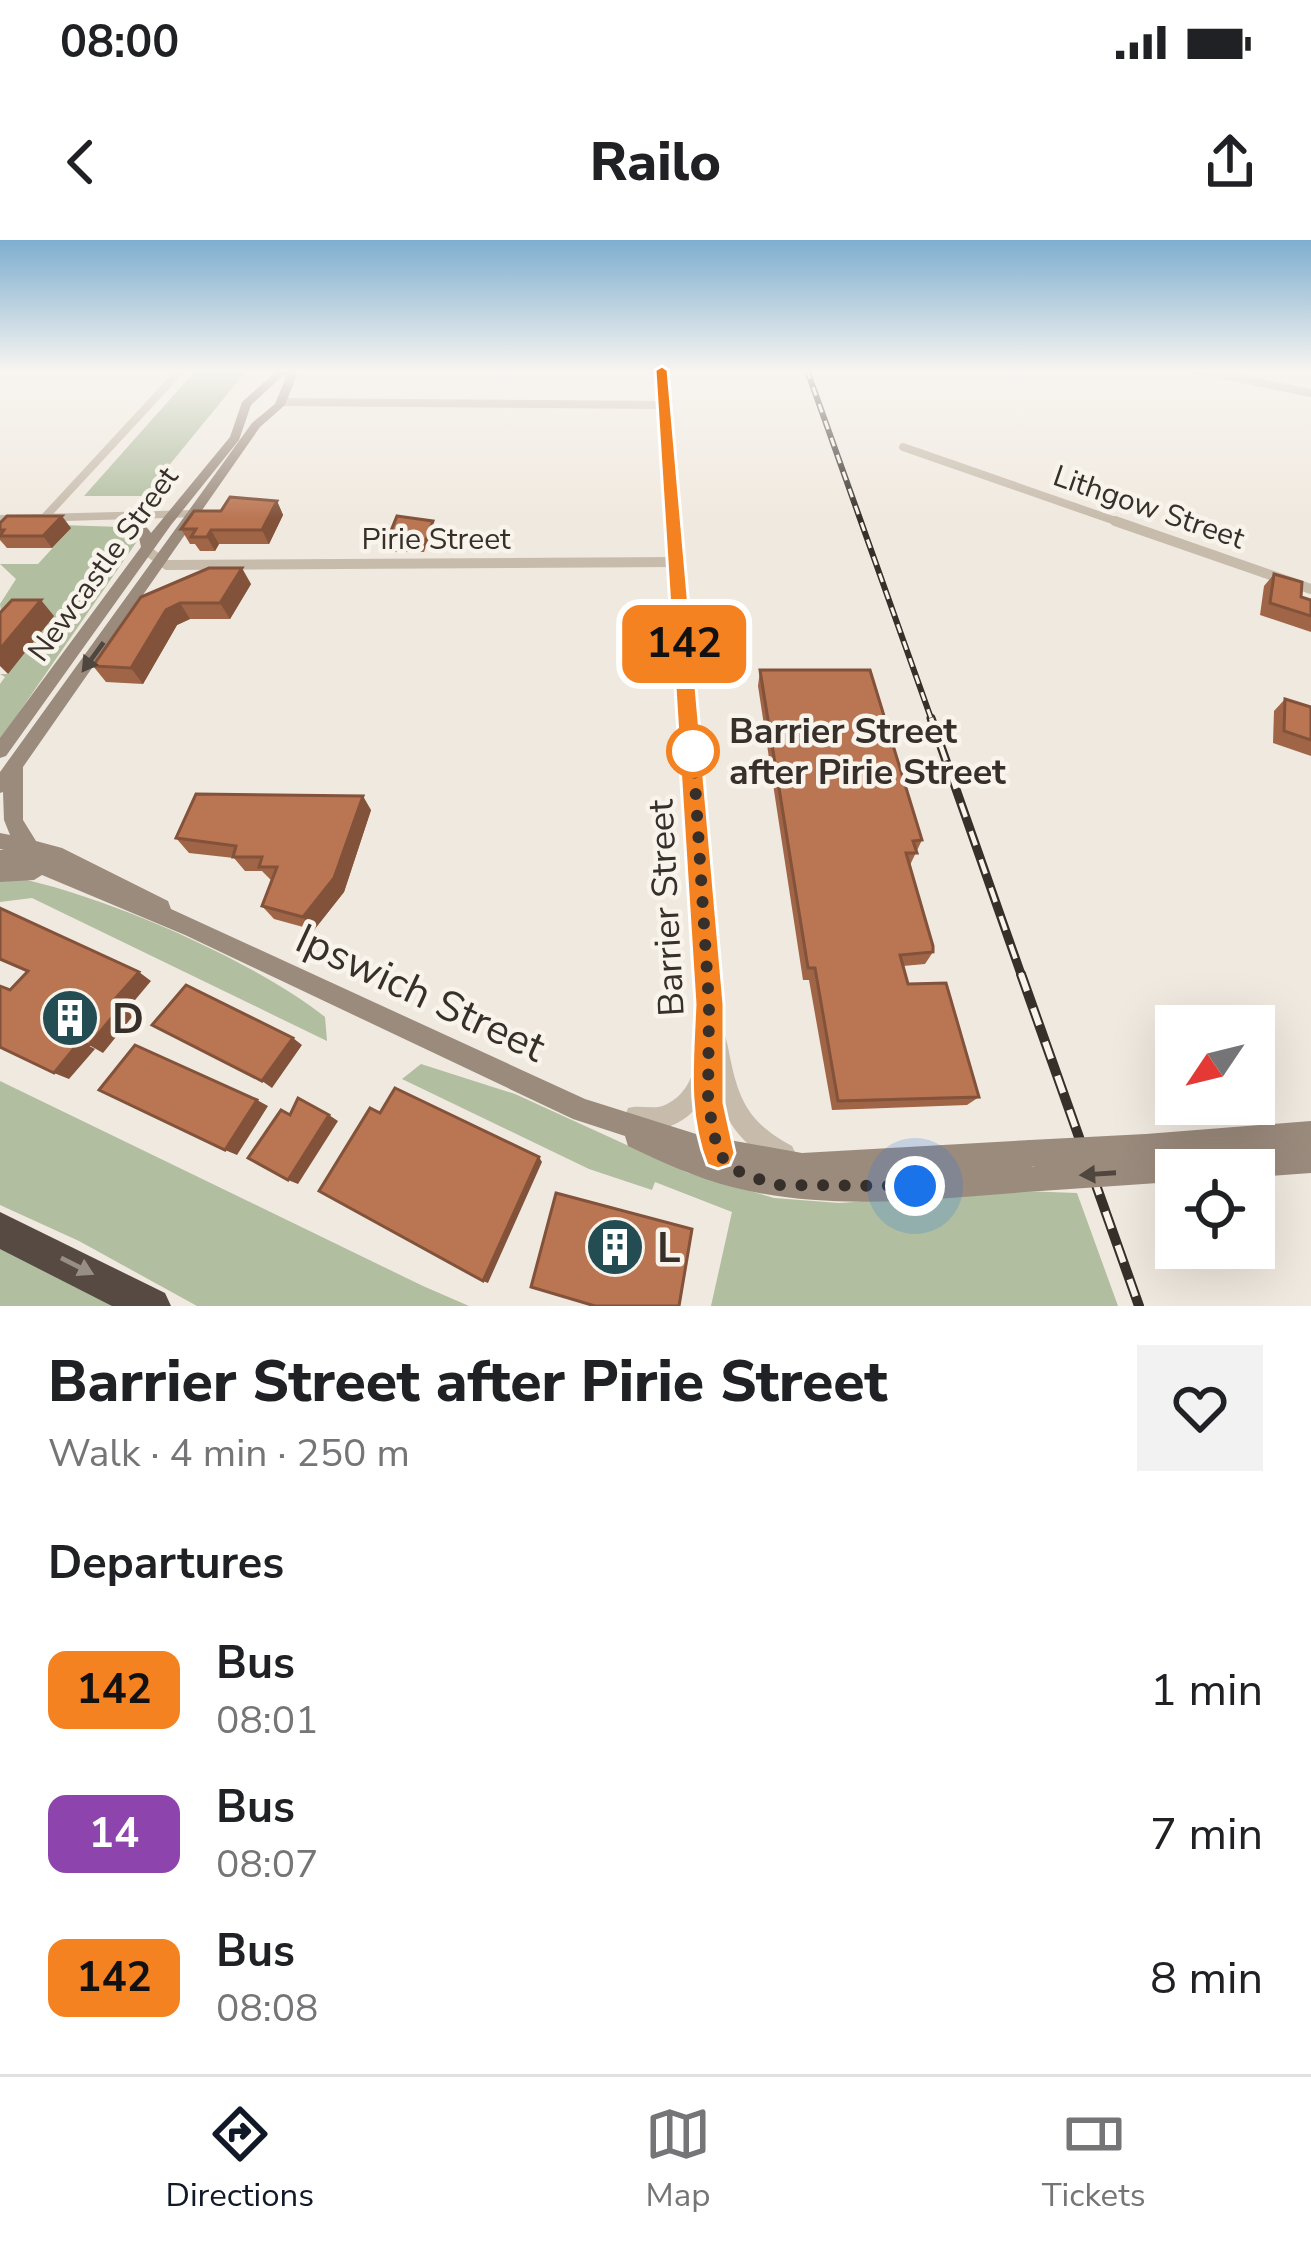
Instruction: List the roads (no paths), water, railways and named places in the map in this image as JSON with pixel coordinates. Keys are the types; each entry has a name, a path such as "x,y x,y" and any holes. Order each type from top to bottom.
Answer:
{"highway":[{"path":"0,1230 152,1306"}],"main road":[{"name":"Newcastle Street","path":"0,786 8,757 127,576 235,439 243,420"},
{"name":"Newcastle Street","path":"8,757 162,562 262,420"},
{"path":"123,521 144,531 147,549"},
{"path":"8,757 14,818 19,838 28,845"},
{"name":"Ipswich Street","path":"0,841 28,845 130,889 192,928"},
{"name":"Ipswich Street","path":"0,857 51,870 192,928 618,1124 682,1159 760,1183 833,1190 1036,1166 1152,1159 1311,1160"},
{"path":"0,873 51,870"},
{"name":"Ipswich Street","path":"618,1124 718,1153 780,1164 1036,1166"},
{"name":"Ipswich Street","path":"1152,1159 1311,1133"},
{"path":"718,1153 730,1167 760,1183"}],"street":[{"path":"48,517 136,420"},
{"name":"Barrier Street","path":"665,420 709,1004 710,1127 718,1153"},
{"name":"Lithgow Street","path":"904,448 1311,589"},
{"path":"48,517 123,521 170,517"},
{"path":"0,519 191,518"},
{"path":"147,549 162,562"},
{"name":"Pirie Street","path":"127,576 162,562 677,562"},
{"path":"709,1004 729,1103 741,1126 761,1144 783,1154 844,1165"},
{"path":"582,1109 666,1118 691,1099 707,1060"}],"railway":[{"path":"825,420 932,721"},
{"path":"931,718 1022,977"},
{"path":"1021,974 1139,1306"}],"place":[{"name":"Barrier Street after Pirie Street","path":"693,751"},
{"name":"D","path":"70,1018"},
{"name":"L","path":"615,1247"}]}
